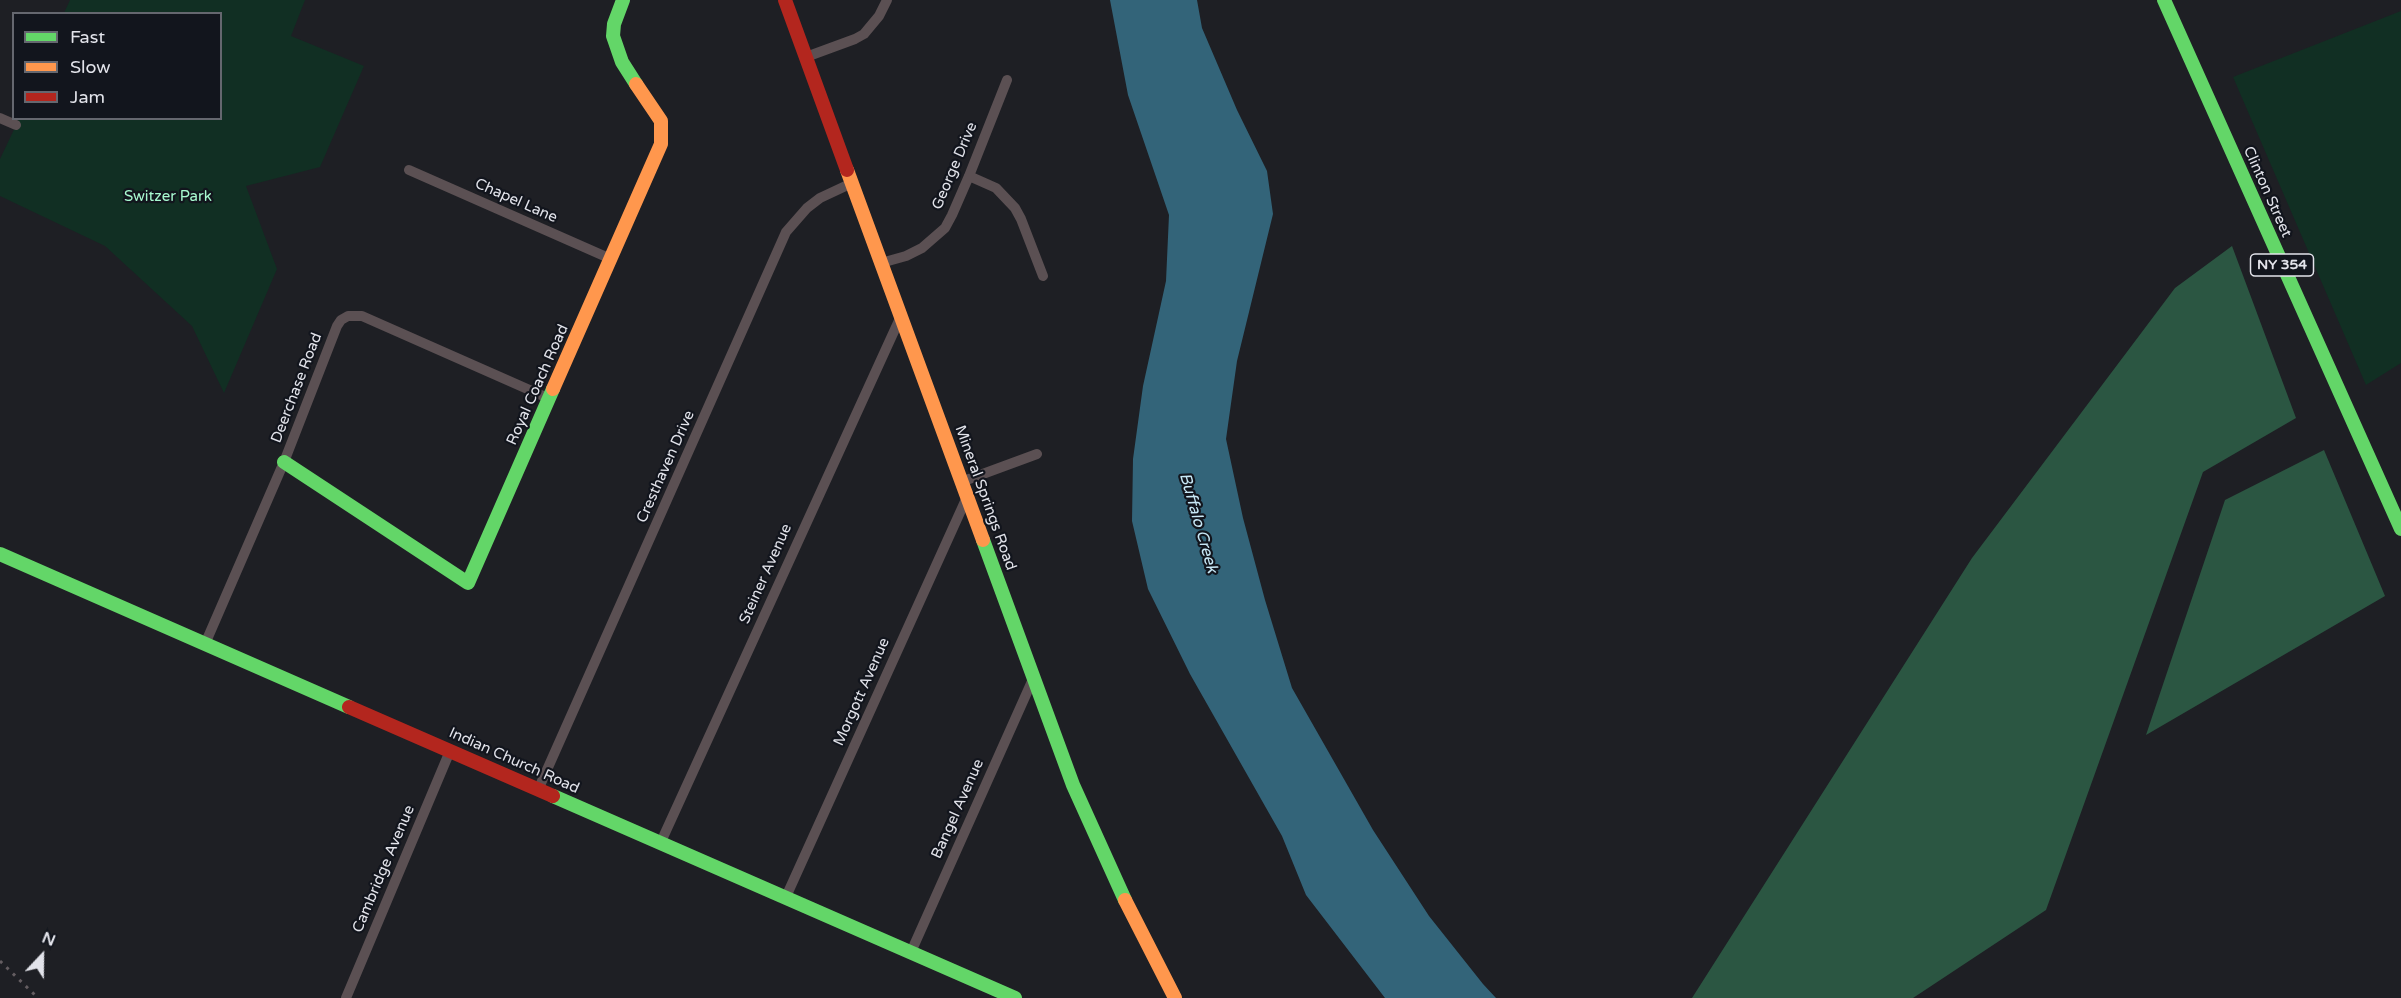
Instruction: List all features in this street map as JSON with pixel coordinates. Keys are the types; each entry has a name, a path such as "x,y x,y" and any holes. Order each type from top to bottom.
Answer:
{"street":[{"name":"Royal Coach Road","path":"284,462 468,584 661,144 661,121 622,62 616,49 613,36 614,24 623,0"},
{"name":"Mineral Springs Road","path":"785,0 1033,679 1092,832 1175,998"},
{"path":"806,57 864,34 879,16 887,0"},
{"name":"Clinton Street","path":"2164,0 2401,528"},
{"name":"George Drive","path":"881,263 906,256 934,238 952,215 1007,80"},
{"path":"0,118 16,125"},
{"name":"Chapel Lane","path":"409,170 611,259"},
{"path":"969,176 996,188 1014,208 1021,219 1043,276"},
{"name":"Cresthaven Drive","path":"538,790 786,232 820,198 852,183"},
{"name":"Deerchase Road","path":"205,644 284,462 337,326 348,316 362,316 550,399"},
{"name":"Steiner Avenue","path":"660,844 901,316"},
{"path":"962,482 1037,454"},
{"name":"Morgott Avenue","path":"785,899 967,497"},
{"name":"Indian Church Road","path":"0,554 1015,998"},
{"name":"Bangel Avenue","path":"911,952 1033,679"},
{"name":"Cambridge Avenue","path":"346,998 450,751"}],"green space":[{"name":"Switzer Park","path":"70,0 305,0 291,36 364,66 320,167 246,186 277,269 224,393 192,326 105,246 0,196 0,159 19,120 222,120 222,12 64,12"},
{"path":"2401,11 2401,363 2366,385 2233,77"},
{"path":"2232,246 2296,418 2203,472 2046,910 1913,998 1692,998 1972,558 2175,288"},
{"path":"2324,450 2385,596 2146,735 2225,500"}],"water":[{"name":"Buffalo Creek","path":"1110,0 1197,0 1202,28 1237,110 1267,171 1273,214 1237,361 1226,439 1243,518 1265,600 1292,688 1373,830 1429,916 1496,998 1385,998 1306,895 1282,836 1190,674 1148,589 1132,521 1133,459 1143,386 1166,281 1169,215 1128,95"}],"railway":[{"path":"0,961 38,998"}],"traffic: fast":[{"path":"623,0 614,24 613,36 622,62 636,84"},
{"path":"2164,0 2401,529"},
{"path":"284,462 468,583 553,389"},
{"path":"983,540 1073,785 1125,900"},
{"path":"0,554 349,707"},
{"path":"553,796 1015,998"}],"traffic: slow":[{"path":"553,389 661,144 661,121 636,84"},
{"path":"847,170 983,540"},
{"path":"1125,900 1175,998"}],"traffic: jam":[{"path":"785,0 847,170"},
{"path":"349,707 553,796"}]}
